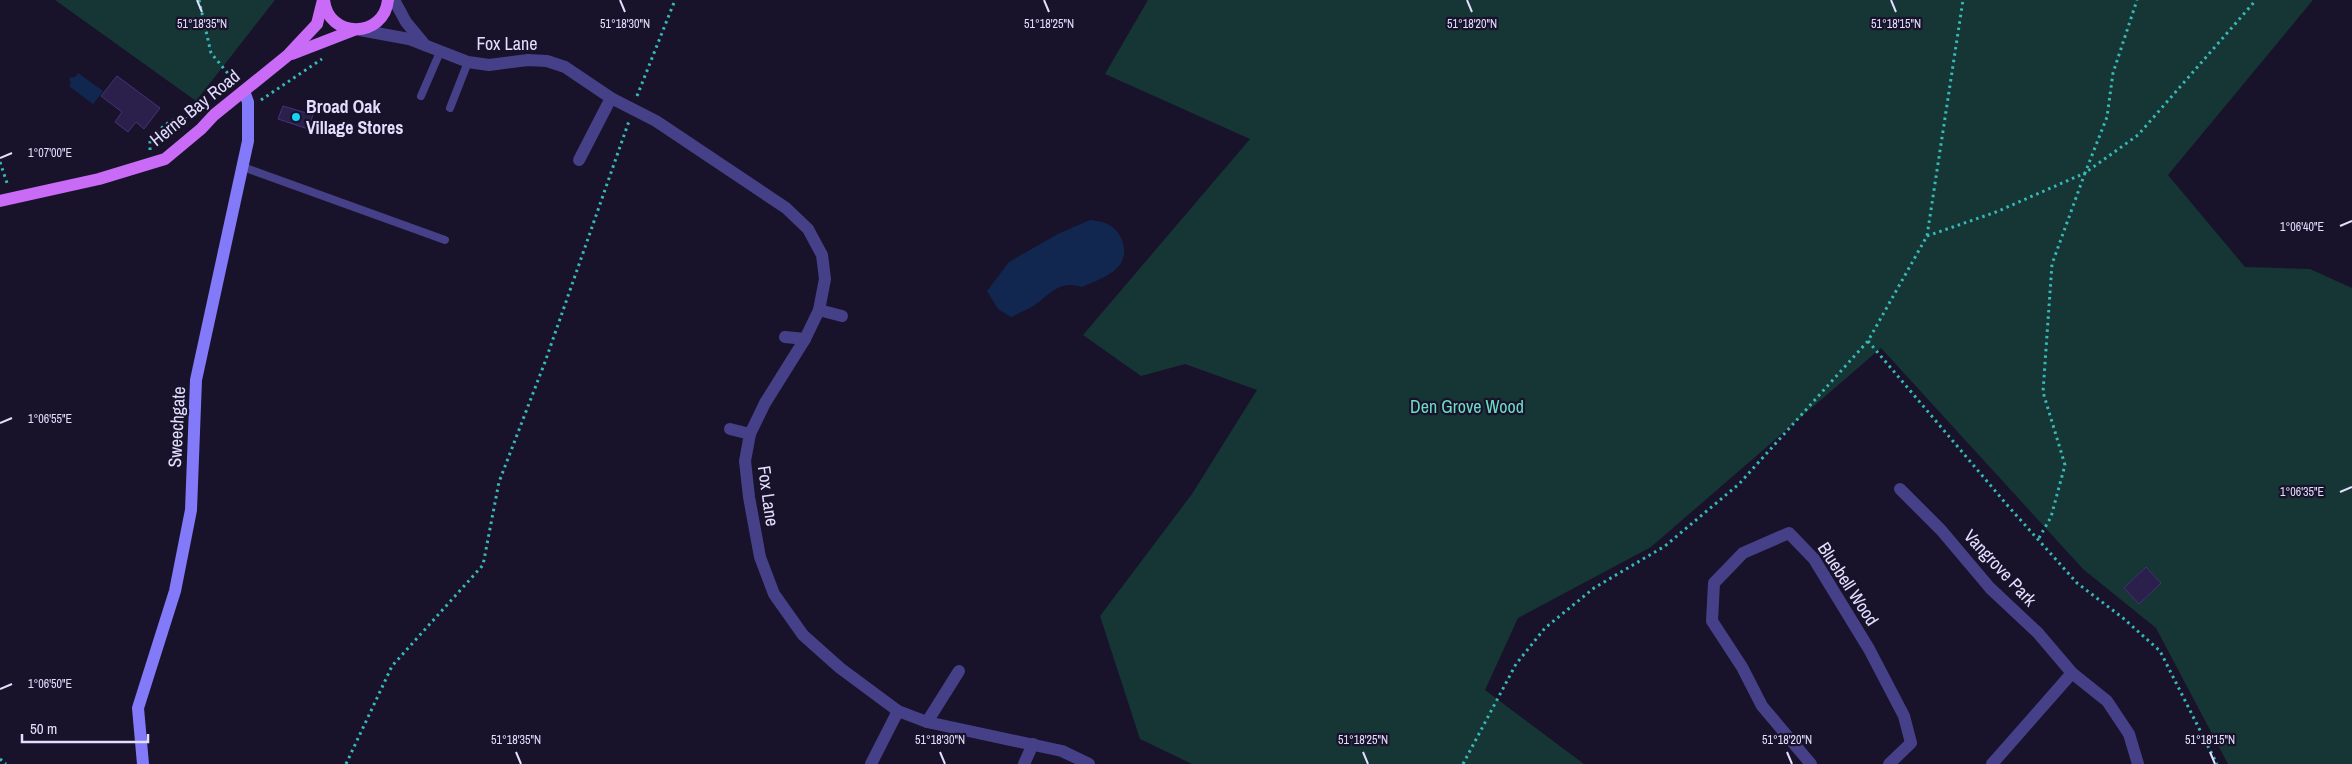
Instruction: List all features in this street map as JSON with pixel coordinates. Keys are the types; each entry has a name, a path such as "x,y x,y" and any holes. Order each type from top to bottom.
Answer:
{"main road":[{"name":"Herne Bay Road","path":"6,200 99,179 165,158 201,129 214,115 287,56 317,24 323,0"},
{"path":"323,0 329,16 336,23 357,30"},
{"name":"Herne Bay Road","path":"287,56 378,22 384,15 388,0"}],"street":[{"name":"Fox Lane","path":"394,0 406,22 425,45"},
{"name":"Fox Lane","path":"357,30 394,35 468,62 489,65 528,60 547,61 565,67 611,98 656,120 786,208 808,229 822,255 825,279 819,310 805,339 765,403 750,434 745,461 749,497 760,557 774,594 803,635 840,668 898,710 927,722 1062,751 1089,764"},
{"name":"Sweechgate","path":"143,764 138,708 175,591 191,510 196,380 248,141 248,102 244,91"},
{"path":"579,160 611,98"},
{"path":"819,310 842,316"},
{"path":"784,337 805,339"},
{"path":"730,429 750,434"},
{"name":"Vangrove Park","path":"1900,489 1941,530 1990,588 2038,633 2072,673 2107,701 2129,734 2138,764"},
{"name":"Bluebell Wood","path":"1811,764 1762,706 1742,668 1712,621 1714,583 1744,553 1790,533 1814,559 1869,649 1904,716 1911,743 1889,764"},
{"path":"927,722 959,671"},
{"path":"1992,764 2072,673"},
{"path":"871,764 898,710"},
{"path":"1024,764 1033,744"}],"lane":[{"path":"422,96 440,52"},
{"path":"450,108 468,62"},
{"path":"243,167 446,240"}],"path":[{"path":"199,0 204,32 211,53 244,91"},
{"path":"346,764 392,666 482,565 499,482 545,362 633,108 675,0"},
{"path":"1463,764 1516,664 1545,628 1594,588 1665,546 1739,484 1868,341 1927,236 1963,0"},
{"path":"2039,538 2051,517 2065,465 2042,392 2052,264 2107,117 2113,72 2136,0"},
{"path":"1927,236 1996,212 2085,174 2138,134 2256,0"},
{"path":"248,109 324,58"},
{"path":"155,162 150,152 150,141 166,124 176,119 185,118 201,129"},
{"path":"0,162 6,200"},
{"path":"1868,341 2008,506 2039,538 2077,583 2123,618 2160,651 2217,764"},
{"path":"0,759 6,764"}],"green space":[{"path":"55,0 275,0 196,101"},
{"name":"Den Grove Wood","path":"1148,0 2313,0 2168,175 2245,267 2310,269 2352,288 2352,764 2228,764 2156,628 2083,569 1881,348 1651,547 1518,618 1485,690 1584,764 1192,764 1140,739 1100,616 1192,494 1257,390 1185,364 1141,376 1083,335 1250,139 1105,74","holes":["2146,567 2161,583 2139,604 2124,588"]}],"water":[{"path":"78,73 103,91 93,104 69,86 71,83 69,78 75,77"},
{"path":"1090,220 1111,226 1120,236 1123,243 1124,256 1117,268 1105,277 1082,287 1069,285 1059,288 1034,306 1011,317 998,309 987,291 1009,262 1058,234"}],"building":[{"path":"117,76 160,108 144,129 136,122 128,132 115,122 122,112 101,96"},
{"name":"Broad Oak Village Stores","path":"283,106 313,115 308,129 278,119"},
{"path":"2146,567 2161,583 2139,604 2124,588"}],"place":[{"name":"Broad Oak Village Stores","path":"296,117"}]}
